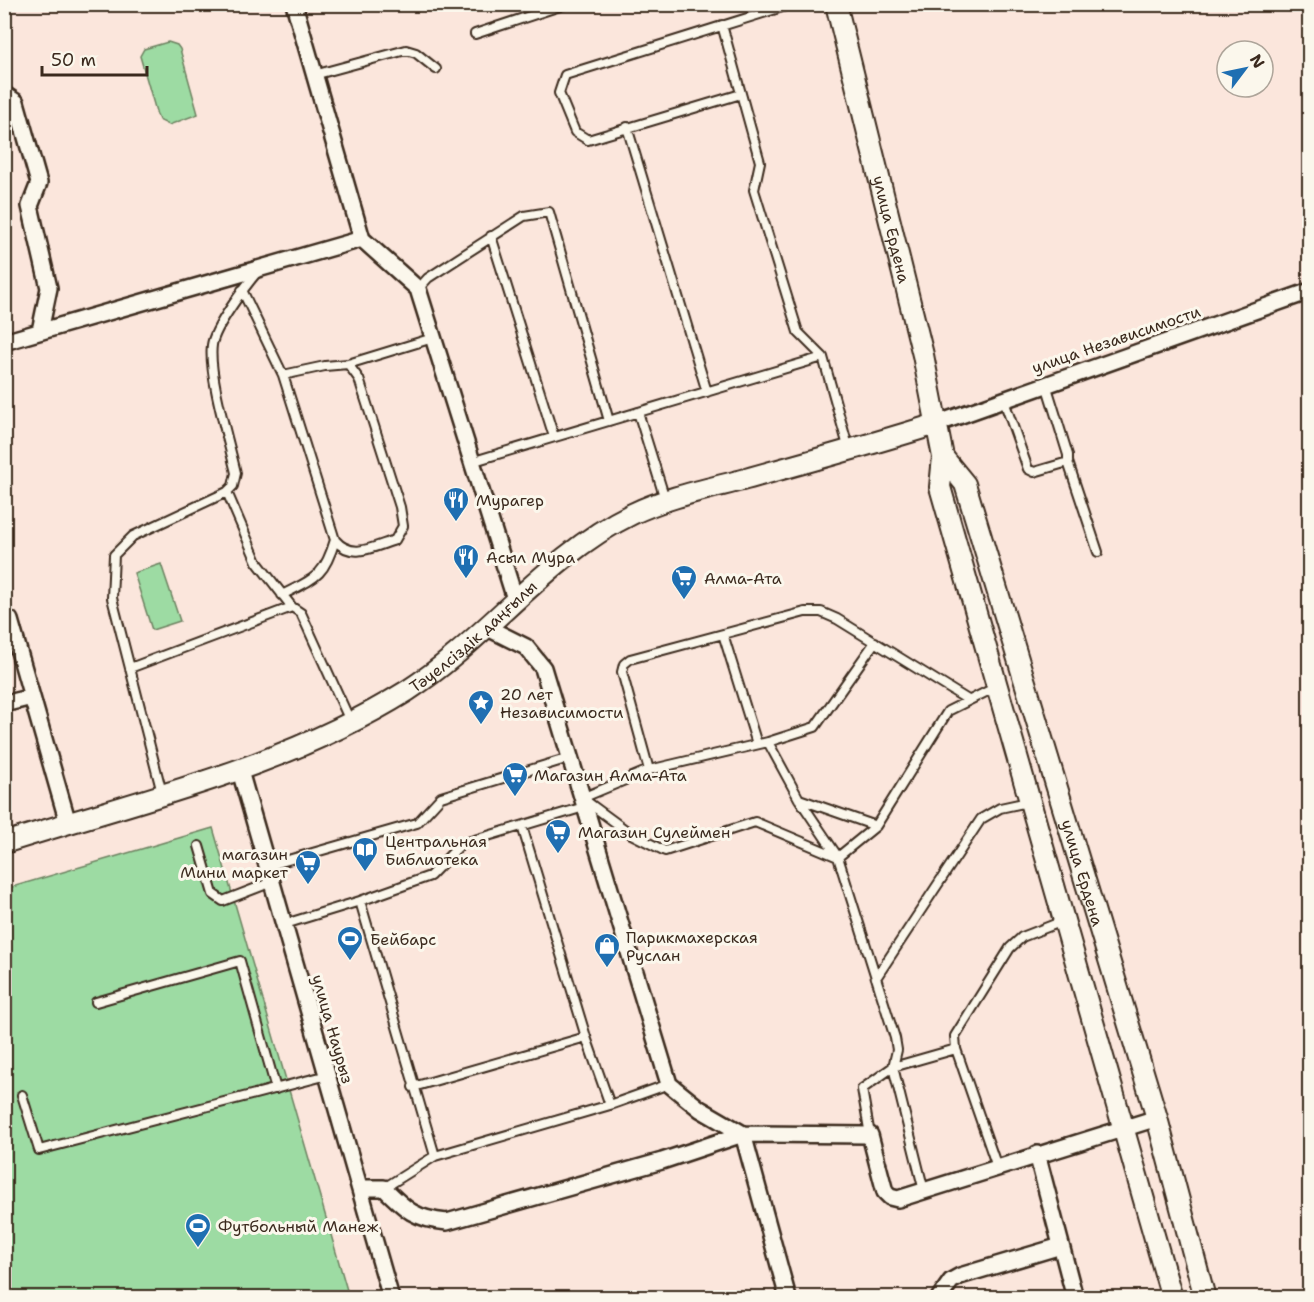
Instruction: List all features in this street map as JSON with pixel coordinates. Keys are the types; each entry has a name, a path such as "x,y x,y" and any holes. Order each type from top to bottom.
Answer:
{"street":[{"path":"294,4 362,239 418,289 515,600"},
{"name":"улица Ердена","path":"836,4 923,355 943,456 940,487 1172,1298"},
{"path":"4,94 16,102 39,183 30,206 48,288 40,331"},
{"path":"4,342 362,239"},
{"name":"улица Независимости","path":"936,424 1045,383 1310,291"},
{"name":"Тәуелсіздік даңғылы","path":"4,843 240,771 305,746 352,724 410,688 586,543 630,515 665,501 849,452 936,424"},
{"name":"улица Ердена","path":"943,456 965,484 1157,1118 1205,1298"},
{"path":"4,620 10,620 68,823"},
{"path":"486,627 526,647 536,656 543,668 669,1084 700,1109 743,1134 788,1298"},
{"path":"4,704 32,697"},
{"name":"улица Наурыз","path":"240,771 391,1298"},
{"path":"361,1188 384,1188 406,1210 424,1220 447,1222 662,1161 743,1134 870,1135 885,1192 890,1197 898,1198 1157,1118"},
{"path":"1037,1154 1075,1298"},
{"path":"939,1298 951,1281 960,1276 1061,1246"}],"lane":[{"path":"475,34 540,8 566,4"},
{"path":"741,94 588,140 575,132 559,93 566,75 792,4"},
{"path":"722,25 760,162 754,190 798,332 823,357 849,452"},
{"path":"315,75 406,50 416,53 436,69"},
{"path":"627,127 707,392"},
{"path":"418,289 428,278 524,216 549,212 609,421"},
{"path":"491,236 554,437"},
{"path":"163,794 112,598 114,555 133,536 227,492 232,486 236,473 213,372 212,344 242,290 261,268"},
{"path":"242,290 283,375 335,540 342,549 356,553 395,540 403,526 400,507 359,379 348,364"},
{"path":"283,375 325,366 348,364 433,338"},
{"path":"471,462 823,357"},
{"path":"1045,383 1098,552"},
{"path":"1003,398 1028,469 1034,472 1068,462"},
{"path":"638,412 665,501"},
{"path":"227,492 257,562 292,607 301,613 352,724"},
{"path":"282,595 312,579 328,564 335,540"},
{"path":"130,668 292,607"},
{"path":"649,770 622,672 624,664 630,659 805,612 821,612 875,642 968,700"},
{"path":"723,634 757,744"},
{"path":"285,924 430,876 461,844 522,826 583,802 649,770 768,742 815,727 875,642"},
{"path":"838,857 876,826 948,711 996,687"},
{"path":"768,742 799,799 838,857 895,1038 897,1050 893,1067 924,1191"},
{"path":"267,866 417,823 426,816 436,801 446,795 569,758"},
{"path":"799,799 876,826"},
{"path":"583,802 631,834 665,851 755,822 838,857"},
{"path":"876,978 981,819 1000,808 1029,802"},
{"path":"522,826 586,1037 610,1105"},
{"path":"199,846 213,894 223,901 272,882"},
{"path":"360,901 435,1156"},
{"path":"997,1167 956,1049 955,1036 961,1023 1010,948 1022,937 1063,921"},
{"path":"96,1002 240,961 276,1089"},
{"path":"413,1087 586,1037"},
{"path":"870,1135 862,1089 893,1067 956,1049"},
{"path":"22,1095 39,1150 328,1075"},
{"path":"384,1188 435,1156 610,1105 669,1084"}],"green space":[{"path":"168,42 177,45 180,49 198,114 169,125 159,120 140,56 144,49"},
{"path":"161,564 180,621 152,630 134,573"},
{"path":"213,828 349,1297 5,1298 5,889"}],"place":[{"name":"Мурагер","path":"456,523"},
{"name":"Асыл Мура","path":"466,580"},
{"name":"Алма-Ата","path":"684,601"},
{"name":"20 лет Независимости","path":"481,726"},
{"name":"Магазин Алма-Ата","path":"515,798"},
{"name":"Магазин Сулеймен","path":"558,855"},
{"name":"Центральная Библиотека","path":"365,873"},
{"name":"магазин Мини маркет","path":"308,886"},
{"name":"Бейбарс","path":"350,962"},
{"name":"Парикмахерская Руслан","path":"607,969"},
{"name":"Футбольный Манеж","path":"198,1249"}]}
